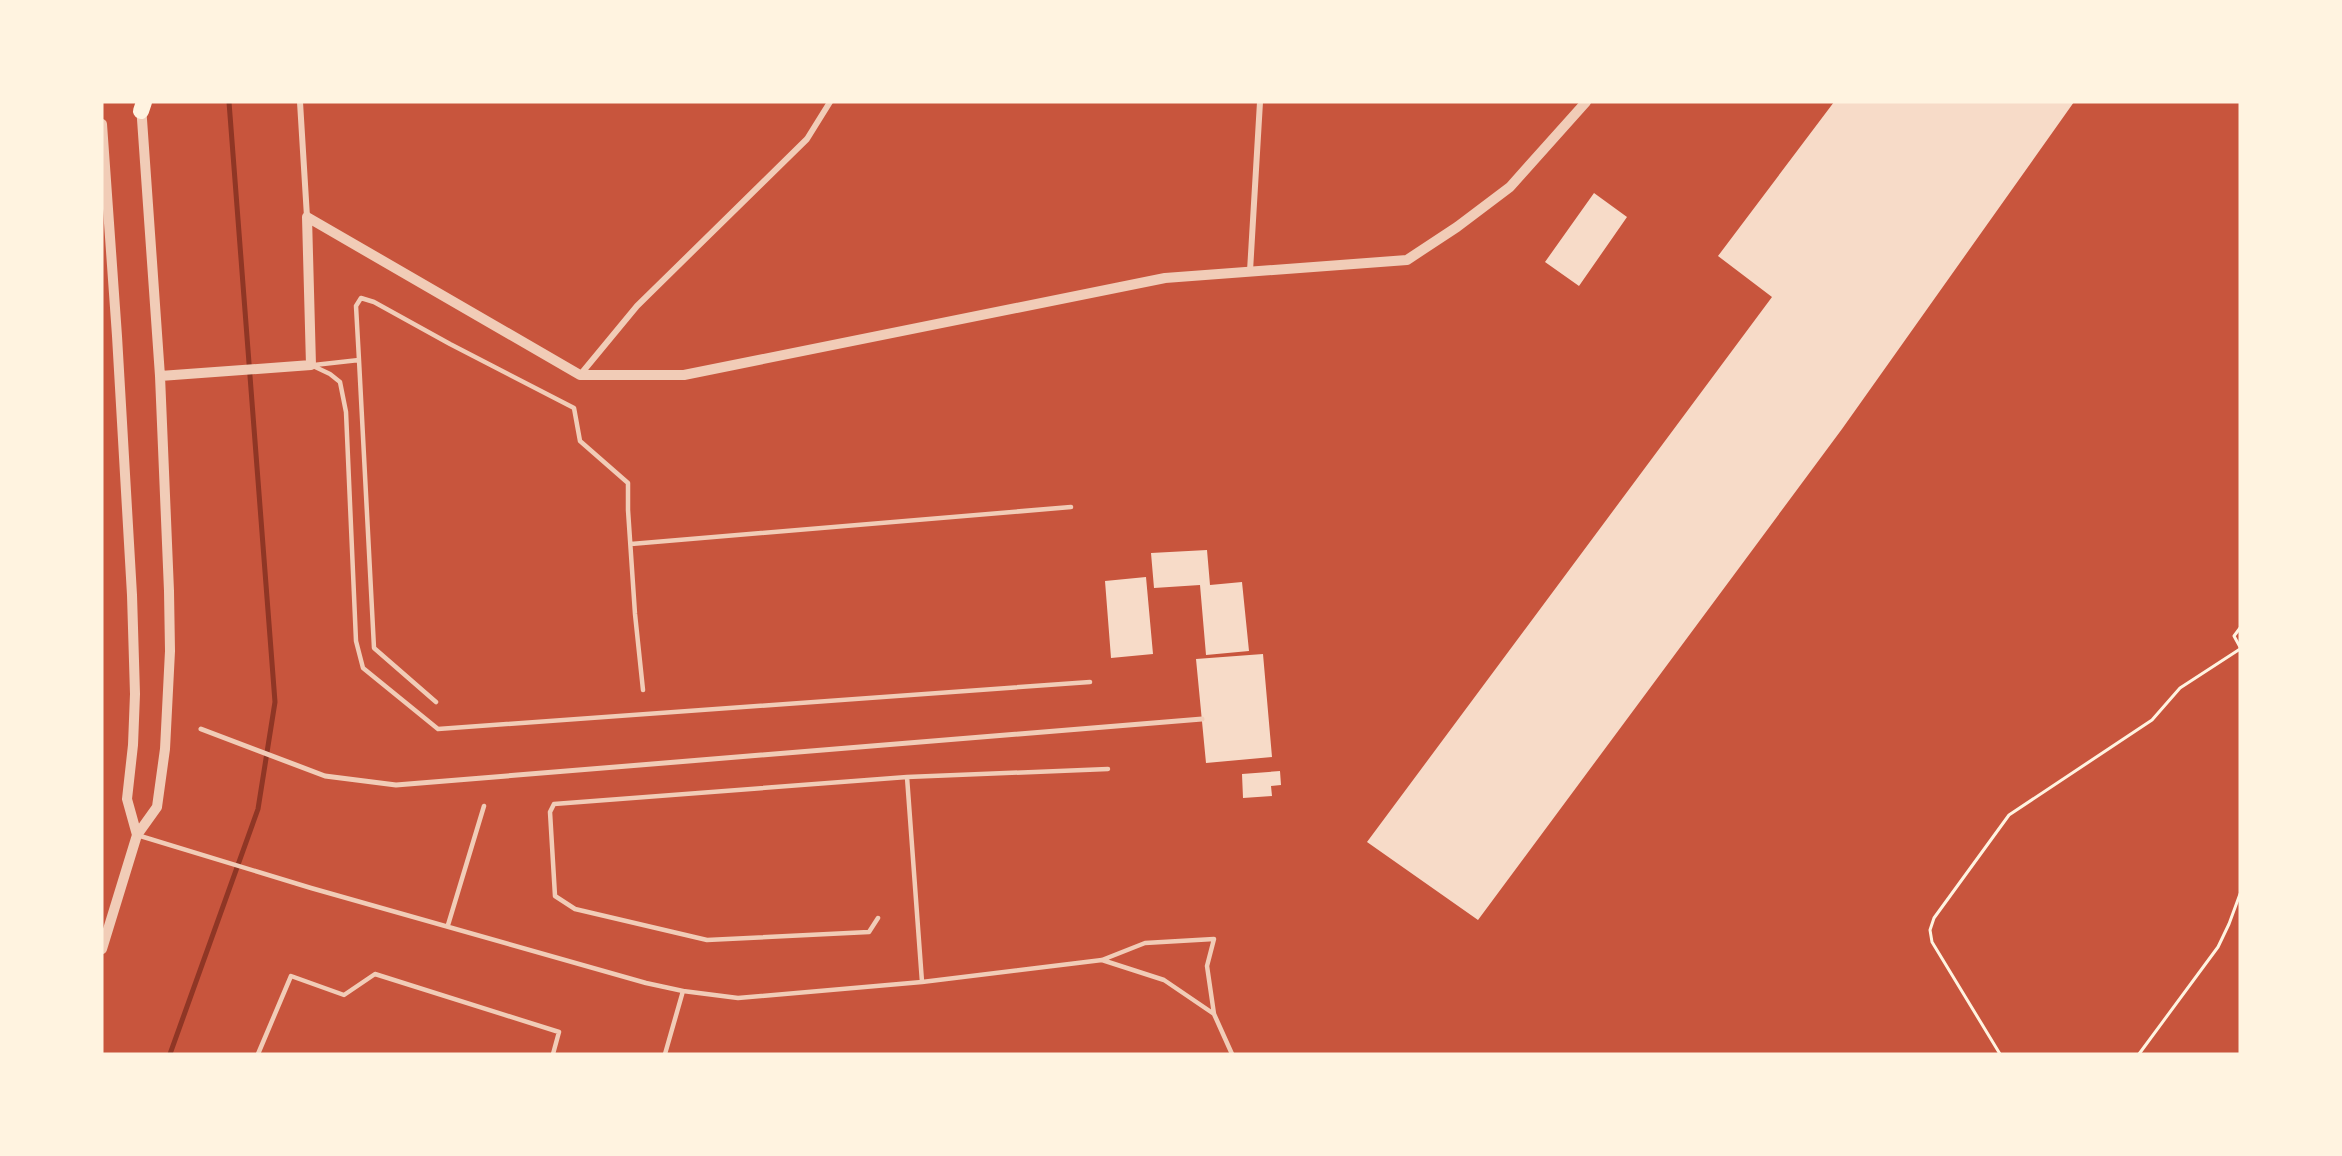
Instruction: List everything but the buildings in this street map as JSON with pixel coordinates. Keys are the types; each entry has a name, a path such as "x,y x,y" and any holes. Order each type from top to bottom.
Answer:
{"street":[{"path":"160,376 311,365 300,102"},
{"path":"580,375 637,306 807,139 830,102"},
{"path":"1250,271 1260,102"},
{"path":"306,217 580,375 684,375 1165,278 1407,260 1457,227 1510,187 1586,102"},
{"path":"102,949 137,835 157,807 169,700 169,591 160,376 142,105"},
{"path":"102,124 132,595 135,694 133,745 127,799 137,835"},
{"path":"201,729 325,776 396,785 1202,719"}],"lane":[{"path":"436,702 374,648 356,306 360,298 374,302 574,408 580,441 628,483 643,690"},
{"path":"311,365 359,360"},
{"path":"311,365 330,374 340,382 346,412 356,641 363,668 438,729 1090,682"},
{"path":"631,544 1071,507"},
{"path":"878,918 869,932 707,940 575,909 555,896 550,812 554,804 907,777 1108,769"},
{"path":"907,777 922,982"},
{"path":"447,925 484,806"},
{"path":"137,835 311,888 645,983 683,991 738,998 922,982 1102,960 1145,943 1214,939 1207,966 1214,1014 1232,1054"},
{"path":"1102,960 1164,980 1214,1014"},
{"path":"258,1054 291,976 344,994 375,974 559,1032 553,1054"},
{"path":"665,1054 683,991"}],"path":[{"path":"2000,1054 1932,942 1930,930 1934,918 2009,815 2152,720 2180,688 2240,648 2234,636 2240,628"},
{"path":"2139,1054 2218,947 2240,894"}],"waterway":[{"path":"170,1054 258,809 275,702 229,102"}]}
